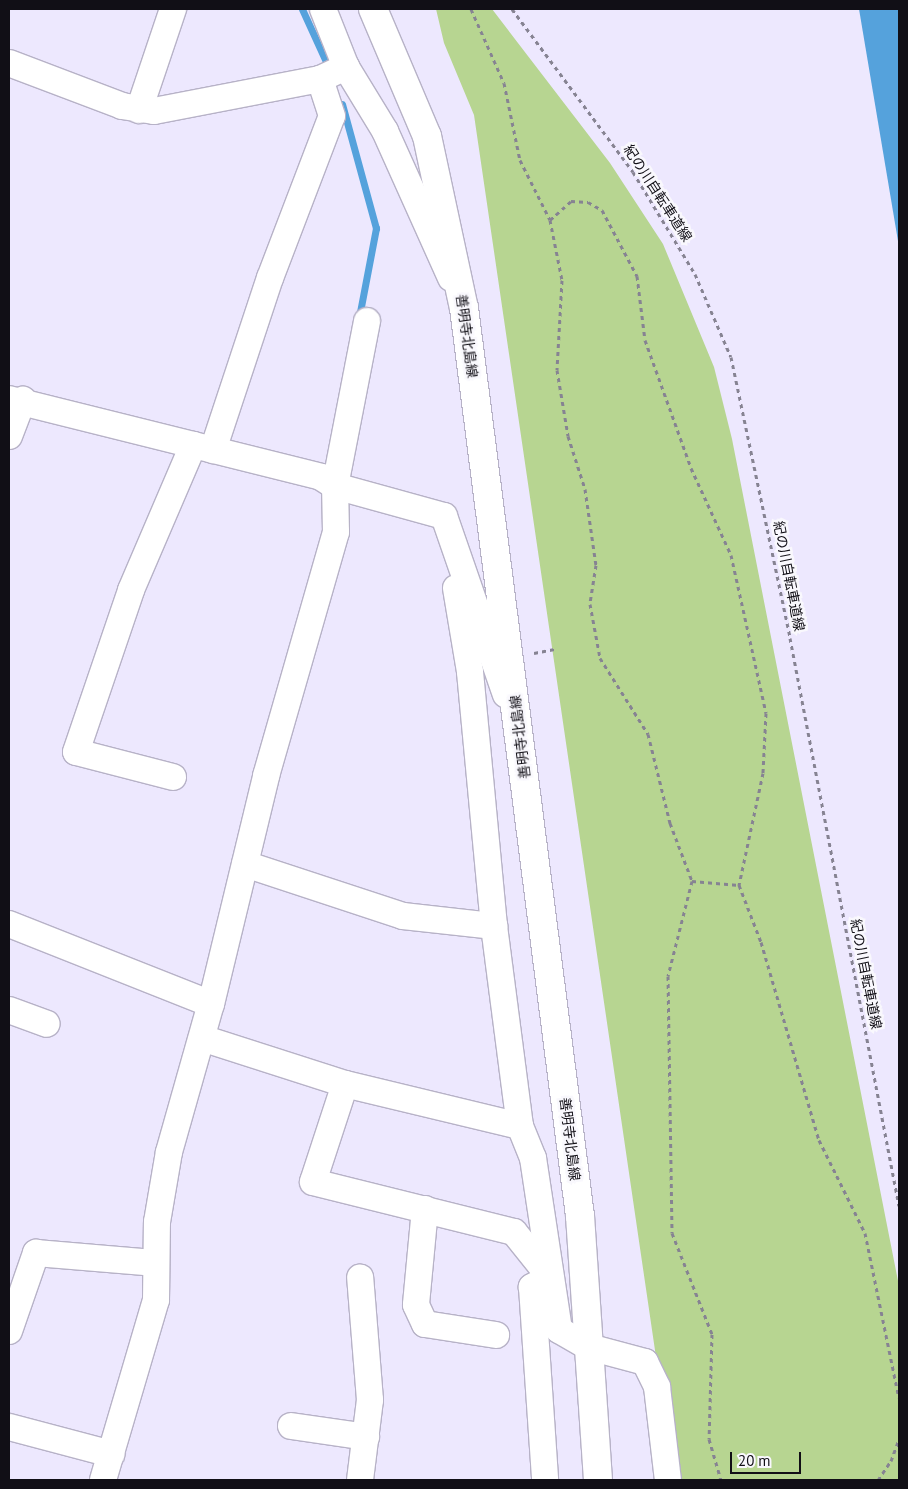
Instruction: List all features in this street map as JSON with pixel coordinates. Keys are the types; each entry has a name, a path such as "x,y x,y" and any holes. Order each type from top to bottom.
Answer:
{"main road":[{"name":"善明寺北島線","path":"373,9 427,136 464,308 580,1216 598,1480"}],"street":[{"path":"139,110 173,9"},
{"path":"323,9 346,67 385,131 464,308"},
{"path":"9,63 139,110 154,111 320,79 346,67"},
{"path":"173,777 76,752 131,590 203,447 332,116 320,79"},
{"path":"103,1480 156,1300 154,1263 157,1222 169,1152 209,1040 211,1004 245,864 336,532 329,481 367,321"},
{"path":"9,436 16,400 329,481 444,516"},
{"path":"444,516 518,732"},
{"path":"444,516 470,672 494,926 520,1126 533,1158 559,1330 589,1347 645,1362 657,1387 668,1480"},
{"path":"245,864 403,916 494,926"},
{"path":"9,924 211,1004"},
{"path":"9,1010 47,1024"},
{"path":"209,1040 345,1084 520,1126"},
{"path":"345,1084 313,1182 514,1232 550,1277"},
{"path":"425,1209 416,1305 425,1324 496,1335"},
{"path":"9,1331 36,1253 154,1263"},
{"path":"360,1277 370,1400 360,1480"},
{"path":"545,1480 532,1287 550,1277"},
{"path":"290,1426 366,1437"},
{"path":"9,1427 111,1454"}],"path":[{"path":"471,9 504,83 520,160 550,220 562,280 557,370 568,436 585,489 596,565 590,604 600,658 648,734 670,823 692,881 668,976 672,1233 712,1334 709,1439 721,1480"},
{"name":"紀の川自転車道線","path":"512,9 634,172 695,274 731,357 790,638 899,1206"},
{"path":"550,220 571,202 588,202 602,210 637,276 645,340 691,468 731,555 766,713 763,773 738,885 761,942 819,1140 865,1233 899,1398"},
{"path":"529,654 555,650"},
{"path":"692,881 738,885"},
{"path":"878,1480 891,1461 899,1439"}],"green space":[{"path":"436,9 492,9 610,163 663,244 714,367 732,439 899,1286 899,1480 674,1480 474,115 444,43"}],"water":[{"path":"859,9 899,9 899,247"}],"waterway":[{"path":"302,9 328,66"},
{"path":"342,104 376,228 359,317"}]}
